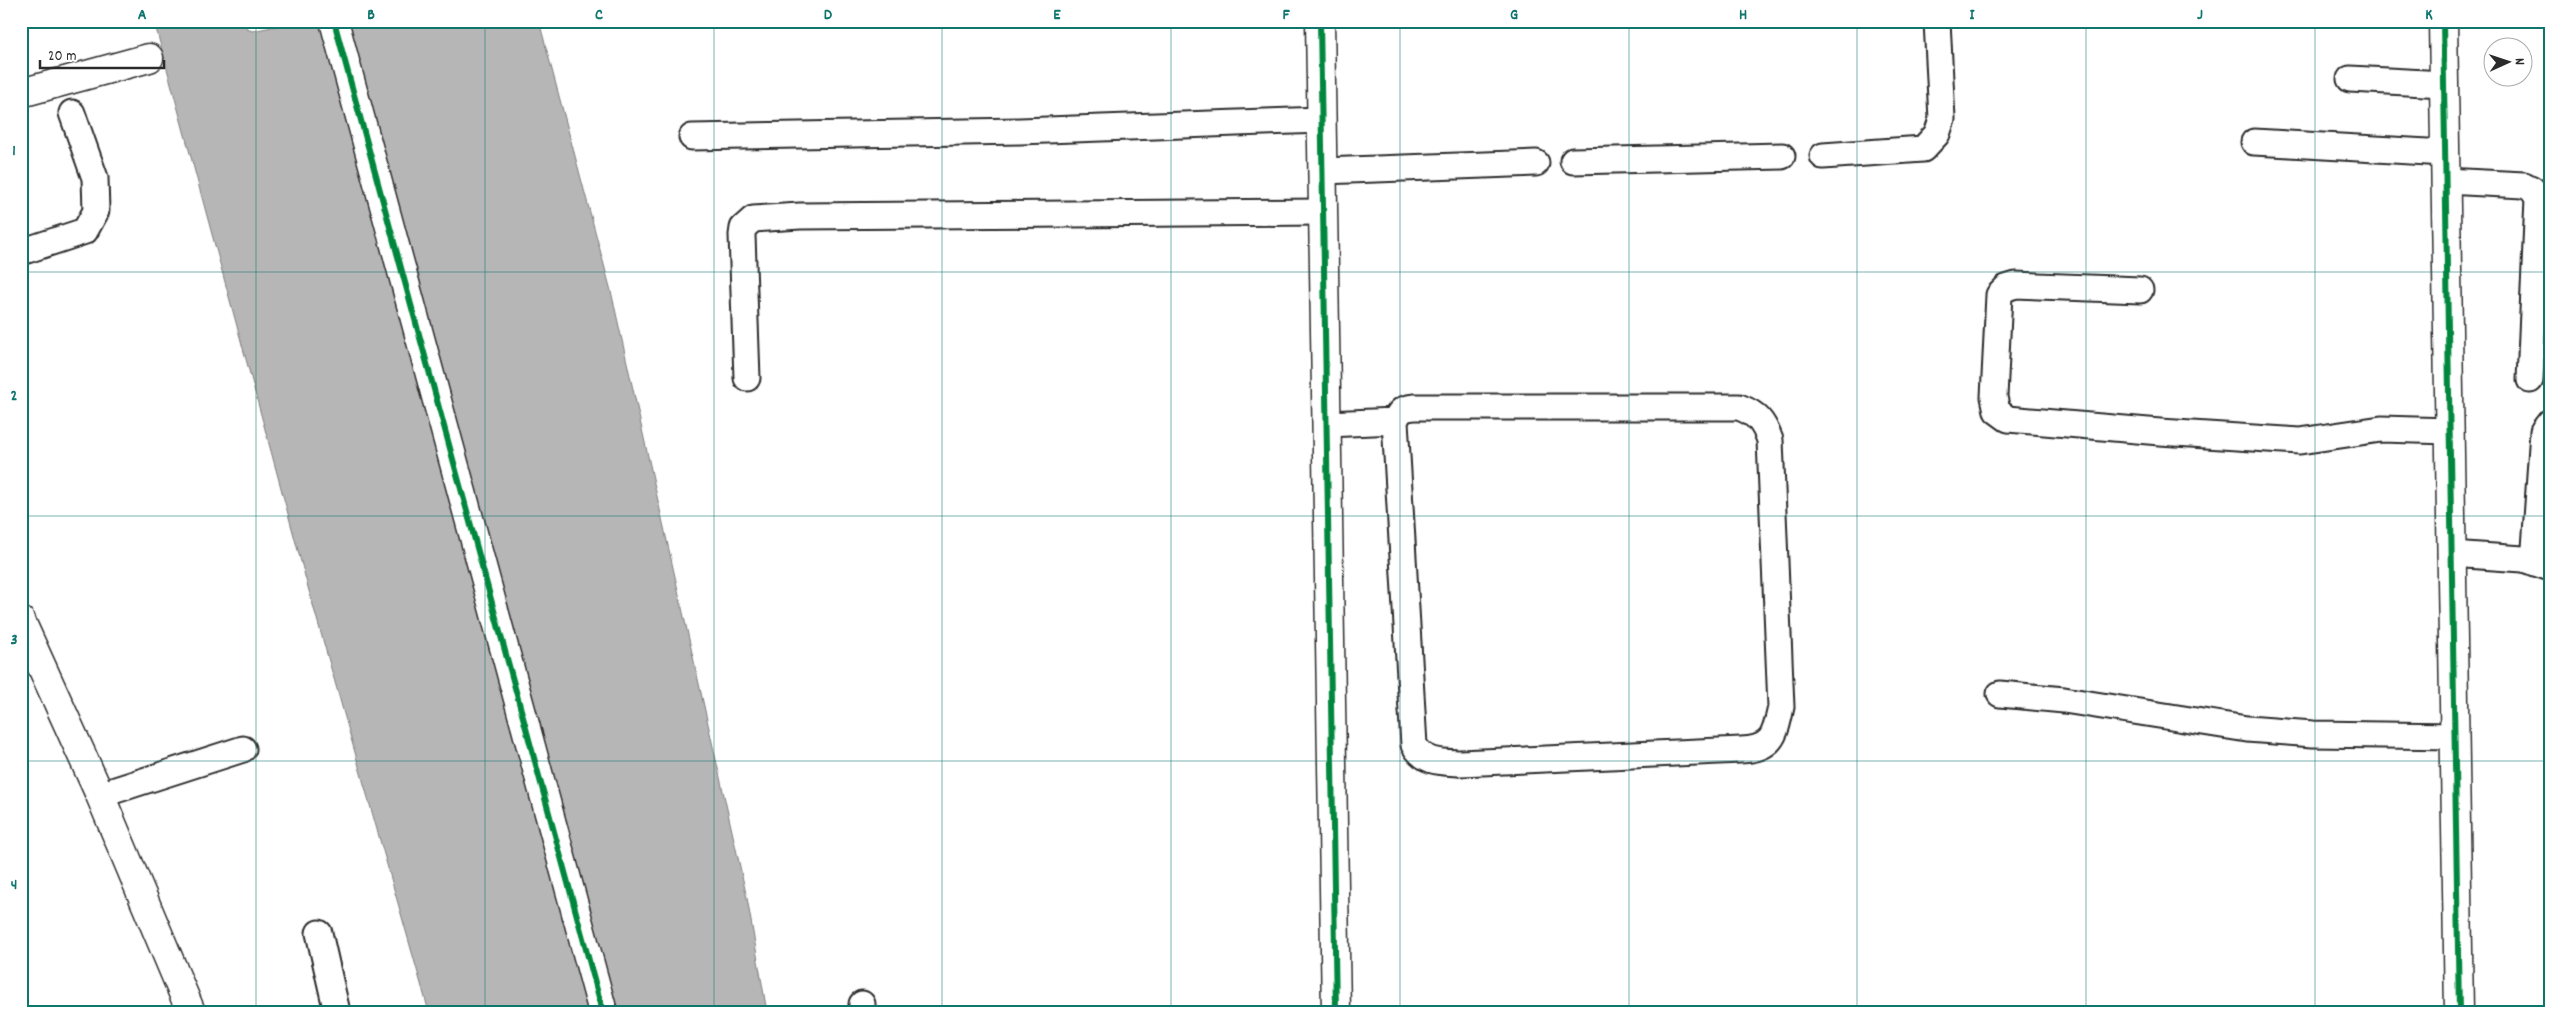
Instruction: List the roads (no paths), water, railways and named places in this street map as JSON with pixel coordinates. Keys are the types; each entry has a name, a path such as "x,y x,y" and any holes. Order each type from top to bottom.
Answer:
{"street":[{"path":"334,21 603,1012"},
{"path":"1320,21 1336,1012"},
{"path":"2443,21 2459,1012"},
{"path":"21,93 149,58"},
{"path":"21,621 100,795 191,1012"}],"lane":[{"path":"1823,156 1923,149 1937,134 1942,119 1937,21"},
{"path":"2350,79 2444,84"},
{"path":"21,252 85,231 96,211 95,178 72,113"},
{"path":"692,137 1020,131 1322,120"},
{"path":"2254,142 2445,153"},
{"path":"1573,161 1782,156"},
{"path":"1322,171 1536,163"},
{"path":"2445,181 2524,184 2538,198 2530,380"},
{"path":"747,378 742,235 743,228 753,219 800,216 1323,212"},
{"path":"2140,290 2016,286 2006,288 1999,295 1994,397 1997,411 2008,419 2160,432 2300,441 2381,429 2450,431"},
{"path":"1415,407 1739,407 1754,413 1764,422 1770,440 1780,707 1777,727 1771,740 1759,749 1741,750 1460,763 1436,762 1423,757 1414,745 1395,421 1399,412 1406,408 1415,407"},
{"path":"1326,424 1395,421"},
{"path":"2451,554 2523,559 2542,566 2543,431 2550,422"},
{"path":"2000,694 2064,700 2247,729 2313,734 2454,736"},
{"path":"100,795 243,749"},
{"path":"320,933 337,1012"}]}
